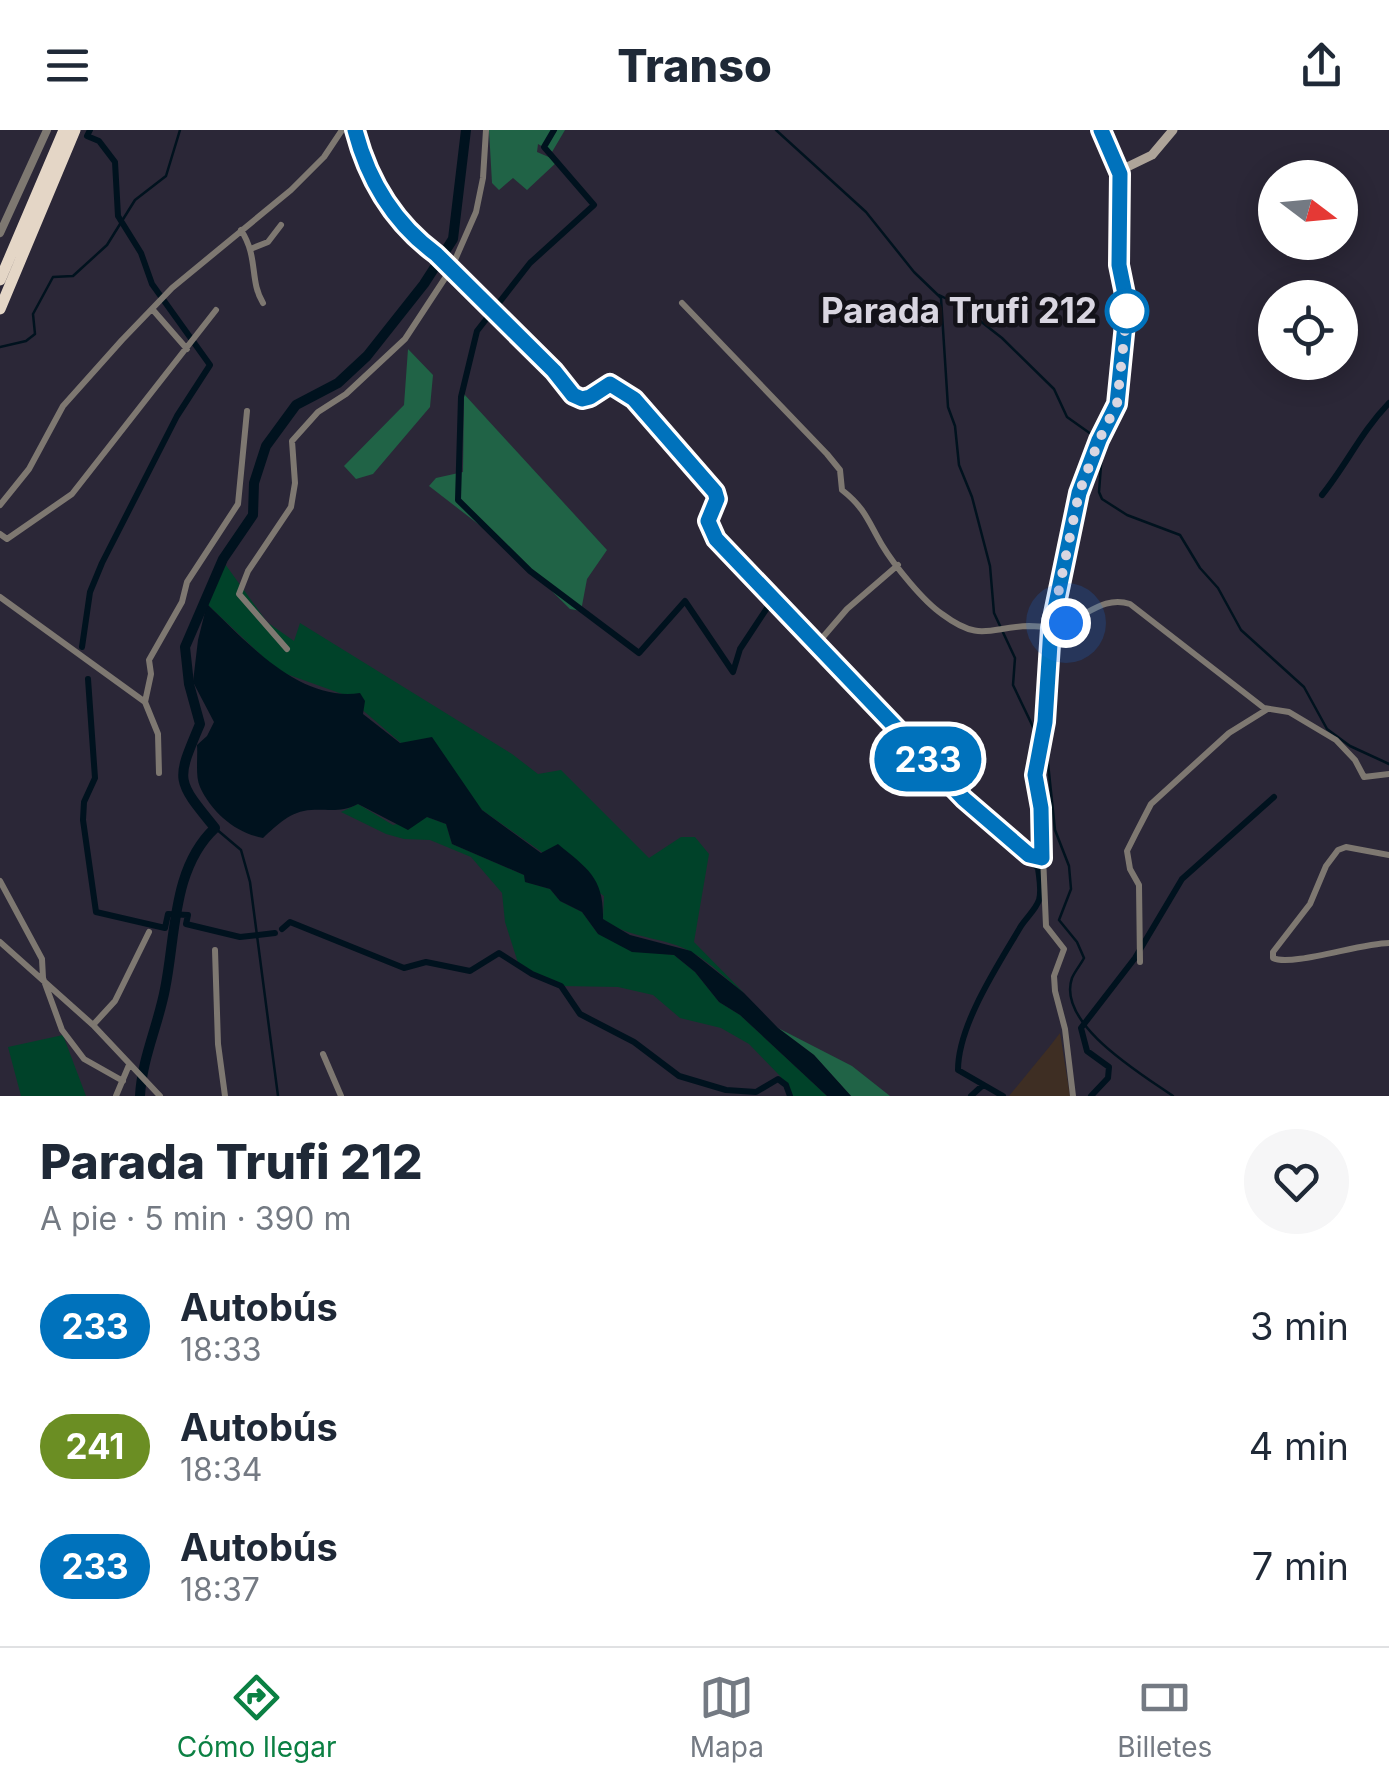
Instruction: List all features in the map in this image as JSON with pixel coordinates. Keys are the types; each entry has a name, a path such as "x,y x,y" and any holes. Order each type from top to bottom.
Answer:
{"highway":[{"path":"0,280 67,131"},
{"path":"0,309 67,131"}],"main road":[{"path":"1101,130 1118,171 1152,155 1173,130"}],"street":[{"path":"0,233 47,130"},
{"path":"0,504 29,469 63,406 172,288 324,157 342,130"},
{"path":"355,130 382,198 418,240 554,371 573,395 590,397 610,384 634,399 715,492 717,499 708,521 716,539 964,799 1029,855 1042,858"},
{"path":"287,650 239,594 248,571 291,507 295,483 292,441 301,427 346,394 405,339 476,212 486,130"},
{"path":"41,142 67,131"},
{"path":"1073,1096 1064,1029 1054,991 1054,976 1064,949 1046,926 1041,808 1035,775 1045,722 1051,628 1079,493 1117,404 1127,304 1119,265 1118,171"},
{"path":"253,248 268,242 282,225"},
{"path":"241,230 253,248 257,294 263,302"},
{"path":"682,302 827,454 840,470 842,490 869,517 885,550 933,608 962,626 988,634 1027,626 1051,628 1106,602 1130,604 1174,642 1267,709 1288,712 1336,740 1355,760 1364,777 1389,774"},
{"path":"152,310 187,349"},
{"path":"0,534 7,539 72,494 216,310"},
{"path":"144,702 152,674 149,660 182,602 187,582 238,504 248,410"},
{"path":"817,644 847,610 898,565"},
{"path":"0,597 144,702 158,734 159,774"},
{"path":"1140,962 1139,885 1130,869 1127,851 1136,833 1152,804 1229,733 1267,709"},
{"path":"1389,855 1346,847 1338,850 1326,866 1310,904 1273,952 1273,958 1284,962 1389,942"},
{"path":"0,881 42,959 44,978 62,1030 84,1059 122,1081"},
{"path":"93,1025 115,1001 149,932"},
{"path":"0,942 93,1025 160,1096"},
{"path":"214,950 218,1044 225,1096"},
{"path":"323,1054 341,1096"},
{"path":"116,1096 130,1064"}],"shaded area":[{"path":"1060,1033 1070,1096 1009,1096 1050,1046"}],"green space":[{"path":"489,130 565,130 552,152 538,144 537,152 558,161 527,190 513,178 499,190 492,183"},
{"path":"408,349 433,375 430,407 373,474 356,479 344,466 404,405"},
{"path":"464,394 607,550 587,579 581,611 570,609 504,544 429,486 436,478 463,472"},
{"path":"225,564 267,622 294,641 300,623 538,774 561,770 649,858 681,837 695,837 709,854 694,942 744,993 693,953 613,926 603,919 604,896 482,810 465,789 401,743 345,695 278,671 207,604"},
{"path":"358,804 393,825 427,817 446,824 452,844 524,875 526,882 550,889 560,901 582,912 598,934 674,955 695,972 719,1002 740,1015 827,1096 793,1096 749,1044 721,1028 680,1018 653,995 618,987 561,986 519,966 505,922 502,893 471,857 430,840 386,834 341,812"},
{"path":"778,1028 852,1066 890,1096 851,1096 814,1055"},
{"path":"63,1035 86,1096 21,1096 8,1047"}],"water":[{"path":"207,604 257,651 295,679 338,693 360,693 365,701 363,714 400,743 432,737 482,810 541,853 558,844 586,868 601,894 603,919 630,935 691,951 814,1055 851,1096 827,1096 740,1015 719,1002 695,972 674,955 632,952 598,934 582,912 560,901 550,889 525,882 524,875 452,844 446,824 427,817 408,830 358,804 340,810 297,813 263,838 243,832 226,820 205,796 198,778 197,745 214,722 193,682"}],"waterway":[{"path":"82,647 90,592 102,563 177,416 210,365 152,284 141,253 118,216 115,162 99,141 87,136 90,130"},
{"path":"0,347 26,341 35,334 33,314 53,277 73,276 107,245 135,200 166,176 180,130"},
{"path":"140,1096 165,989 183,882 201,844 215,828 192,799 184,779 187,757 200,724 189,684 185,647 223,559 253,515 254,483 266,446 296,405 338,383 367,356 424,284 453,239 466,130"},
{"path":"554,130 544,147 594,205 530,263 477,331 461,397 458,500 530,571 639,653 685,601 733,672 740,649 771,602 815,644"},
{"path":"776,130 866,212 914,272 941,298 948,407 955,426 959,465 972,497 990,566 994,613 1015,658 1013,685 1035,731"},
{"path":"939,295 961,306 1002,338 1054,389 1067,417 1098,439 1102,452 1102,499 1127,515 1180,535 1218,588 1241,630 1304,687 1327,729 1350,746 1389,764"},
{"path":"1322,495 1389,403"},
{"path":"88,679 95,778 84,802 83,820 96,912 165,928 168,914 188,915 186,924 240,937 275,933"},
{"path":"852,682 928,764"},
{"path":"1046,744 1055,830 1069,866 1071,889 1059,920 1084,958 1072,978 1071,995 1077,1013 1105,1046 1173,1096"},
{"path":"1091,1096 1108,1078 1109,1067 1087,1051 1081,1028 1135,958 1182,879 1274,797"},
{"path":"990,826 1038,868 1040,888 1038,903 981,996 960,1052 958,1070 1003,1096"},
{"path":"215,828 241,850 250,882 278,1096"},
{"path":"282,929 290,922 404,968 426,962 470,971 499,953 532,974 561,986 580,1014 634,1042 679,1076 726,1090 756,1092 778,1079 786,1085 790,1096"},
{"path":"971,1096 983,1085"}],"bus line":[{"name":"233","path":"355,130 362,156 382,198 418,240 554,371 573,395 590,397 610,384 634,399 715,492 717,499 708,521 716,539 869,695 964,799 1029,855 1042,858 1041,808 1035,775 1045,722 1051,628 1079,493 1117,404 1127,304 1119,265 1120,174 1101,130"}],"place":[{"name":"Parada Trufi 212","path":"1127,311"}],"route":[{"path":"1066,623 1051,628 1079,493 1117,404 1127,311"}]}
